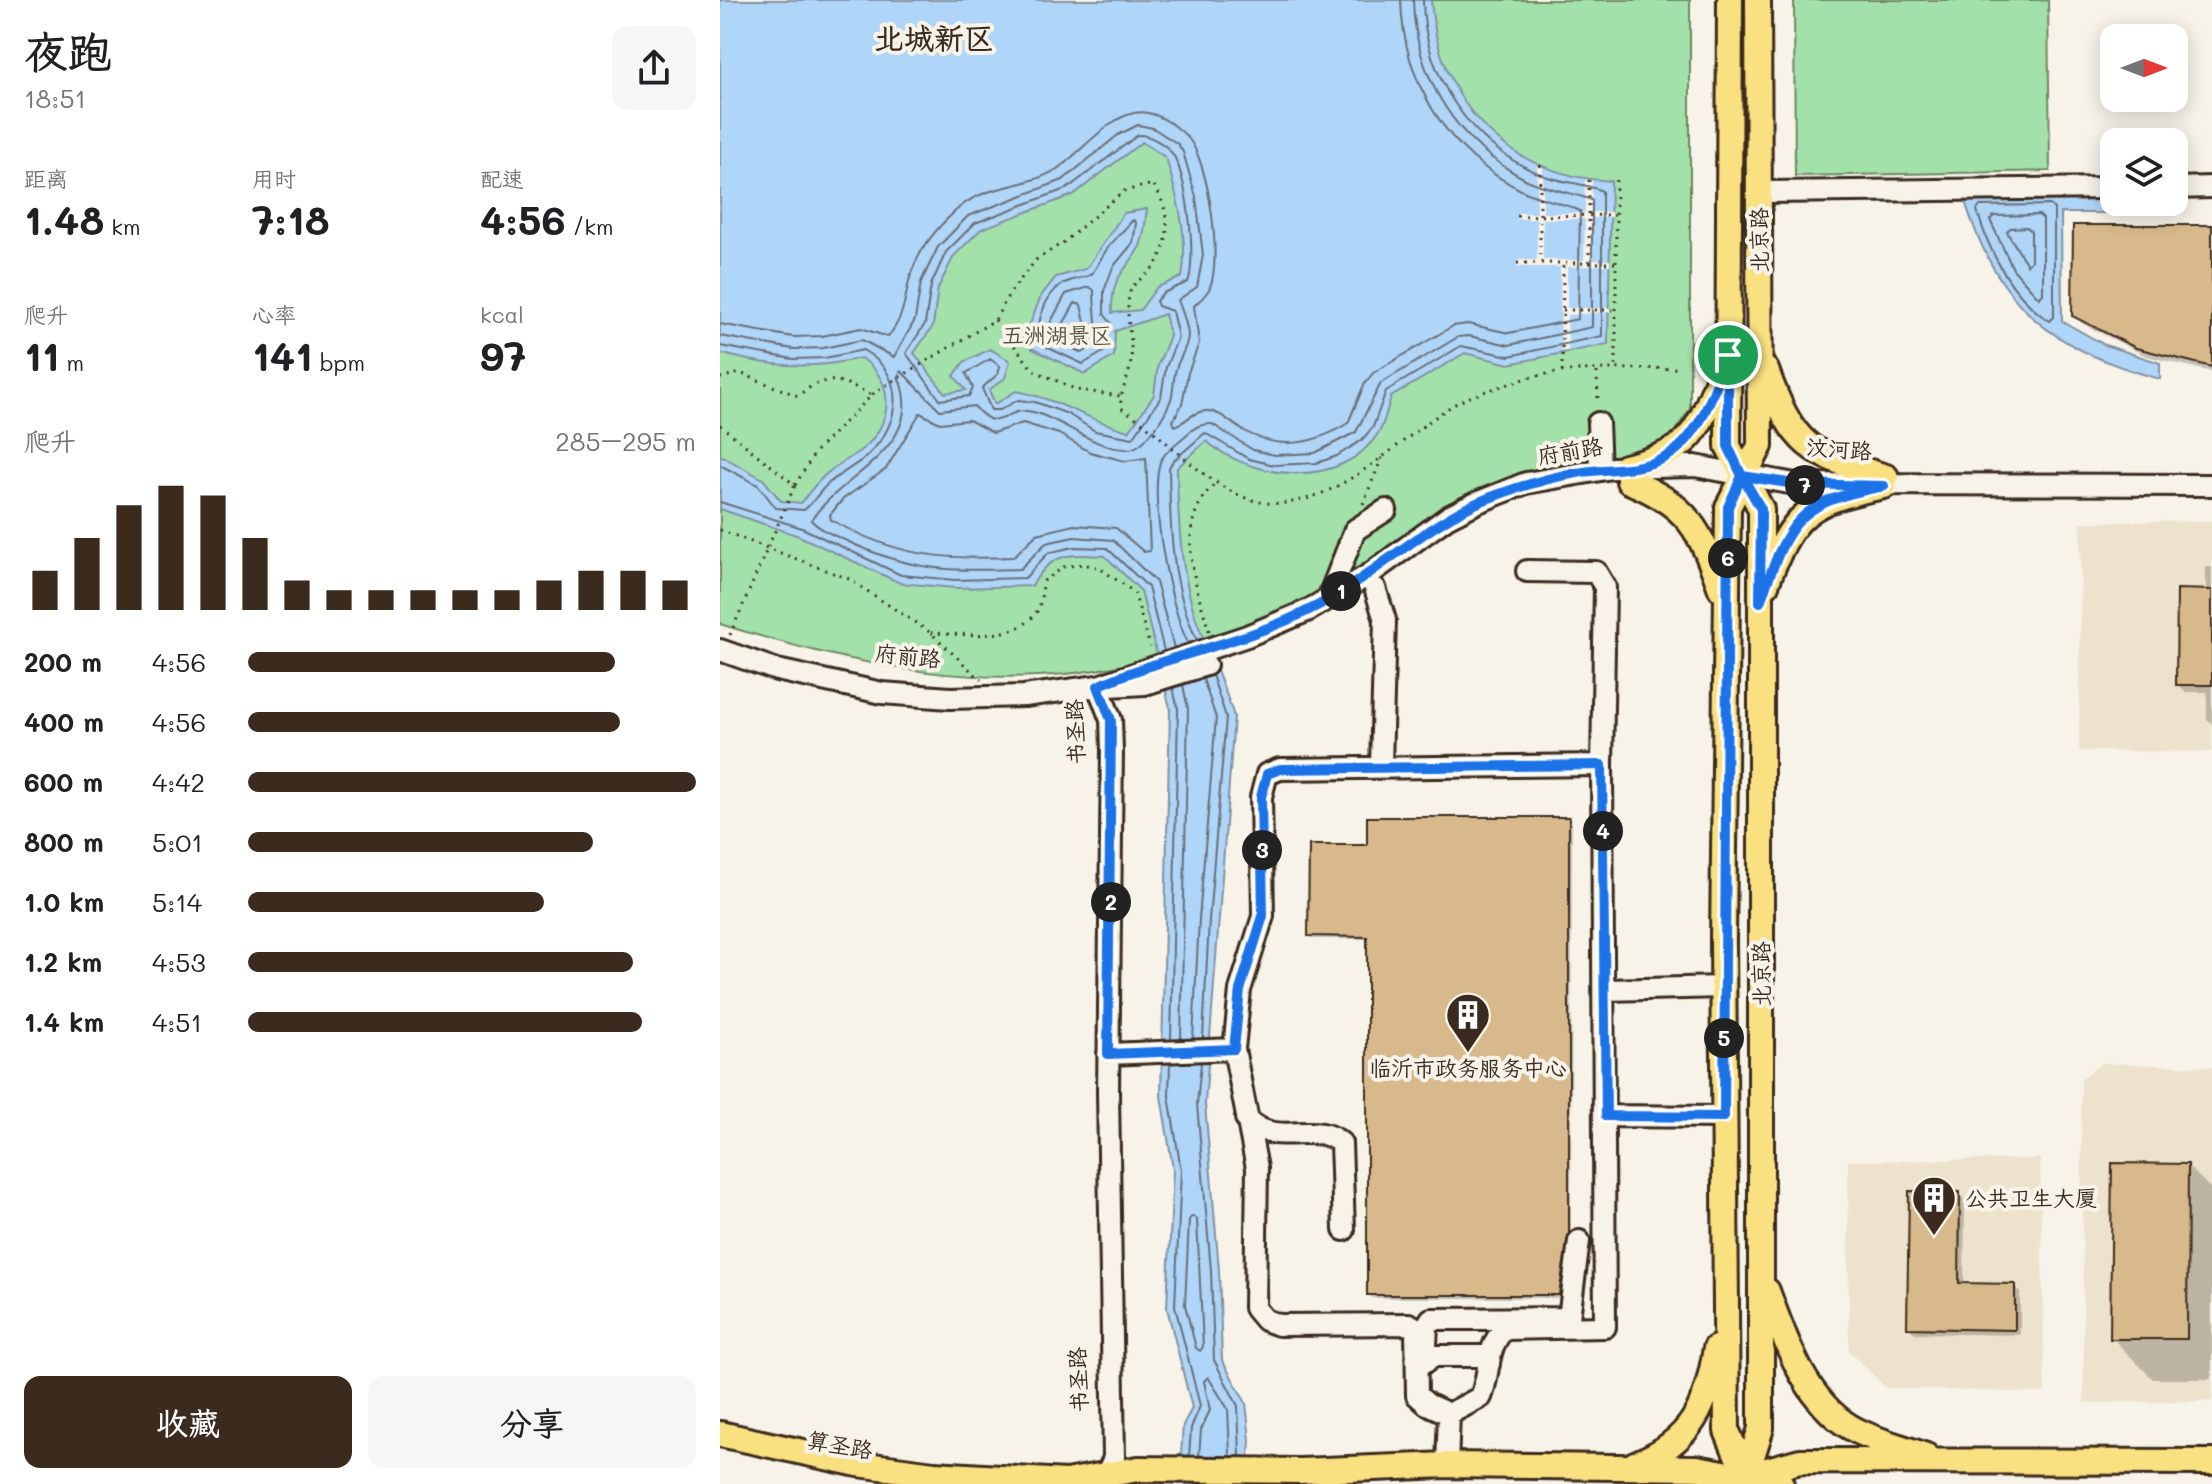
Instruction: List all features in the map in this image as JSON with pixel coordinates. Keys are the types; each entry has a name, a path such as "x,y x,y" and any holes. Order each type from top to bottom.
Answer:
{"main road":[{"name":"北京路","path":"1730,0 1728,446 1761,509 1761,1428 1746,1481"},
{"name":"北京路","path":"1746,1481 1727,1431 1723,987 1728,507 1760,446 1758,0"},
{"path":"1759,352 1782,415 1802,438 1821,456 1885,481"},
{"path":"1627,474 1664,458 1687,441 1706,409 1728,355"},
{"path":"1627,474 1683,512 1703,539 1727,603"},
{"path":"1760,602 1778,551 1800,516 1834,496 1885,481"},
{"path":"1761,1274 1792,1358 1825,1406 1850,1427 1939,1462"},
{"path":"1629,1478 1664,1452 1705,1401 1726,1286"},
{"name":"算圣路","path":"720,1419 860,1449 935,1459 1067,1465 1103,1482 1138,1469 1300,1471 1447,1465 1697,1483 1746,1481 1800,1461 2212,1462"},
{"name":"算圣路","path":"720,1434 858,1464 934,1474 1137,1484"},
{"name":"算圣路","path":"1323,1484 1376,1480 1629,1478"},
{"path":"1746,1481 1781,1484"}],"street":[{"path":"2188,188 2212,187"},
{"path":"1759,192 2100,188"},
{"path":"1598,423 1600,470"},
{"name":"府前路","path":"723,641 777,670 882,693 950,698 1024,696 1098,686 1145,676 1316,623 1375,588 1456,528 1530,496 1627,474 1695,466 1742,476"},
{"name":"府前路","path":"1249,643 1367,576 1448,517 1476,503 1526,483 1600,470 1627,474"},
{"name":"汶河路","path":"1742,476 1795,470 1885,481 2212,485"},
{"name":"汶河路","path":"1885,481 2212,476"},
{"path":"1328,599 1355,530 1386,510"},
{"path":"1449,1414 1481,1397 1498,1334 1505,1329 1605,1327 1602,578 1596,572 1527,571"},
{"path":"1375,588 1385,620 1381,766"},
{"name":"府前路","path":"723,641 884,680 985,684 1068,680 1098,686"},
{"name":"书圣路","path":"1098,686 1111,720 1108,1054 1114,1458 1103,1482"},
{"name":"书圣路","path":"1098,686 1101,770 1097,1093 1103,1482"},
{"path":"1449,1414 1427,1404 1417,1395 1416,1328 1409,1324 1279,1325 1265,1320 1255,1308 1257,1168 1229,1049 1240,990 1263,916 1261,797 1267,774 1280,769 1602,765"},
{"path":"1606,990 1723,987"},
{"path":"1108,1054 1229,1049"},
{"path":"1606,1116 1724,1117"},
{"path":"1246,1118 1257,1130 1270,1135 1316,1134 1333,1137 1341,1143 1344,1230"},
{"path":"1427,1404 1427,1325 1431,1319 1569,1318 1579,1241 1577,1327"},
{"path":"1426,1362 1430,1356 1456,1355 1484,1356 1489,1364"},
{"path":"1447,1465 1449,1414"}],"path":[{"path":"1540,165 1540,263"},
{"path":"1589,180 1589,263"},
{"path":"1616,180 1616,370"},
{"path":"723,641 795,485 816,451 873,394 995,320 1009,294 1036,260 1064,242 1124,191 1153,184 1163,199 1167,240 1150,271 1132,287 1127,305 1132,330 1130,371 1120,396 1121,408 1204,474 1244,497 1285,505 1328,493 1454,404 1522,380 1562,372 1681,368"},
{"path":"1517,216 1616,215"},
{"path":"1517,263 1616,263"},
{"path":"1562,372 1563,264"},
{"path":"1563,310 1616,310"},
{"path":"995,320 1033,370 1077,390 1120,396"},
{"path":"1597,372 1598,423"},
{"path":"720,378 740,373 798,396 816,381 833,380 873,394"},
{"path":"720,425 795,485"},
{"path":"1355,530 1384,452"},
{"path":"1211,638 1193,574 1189,536 1200,502 1218,481"},
{"path":"720,530 764,550 849,579 931,633 985,684"},
{"path":"931,633 982,635 1018,627 1037,612 1044,581 1064,567 1082,564 1098,567 1134,592 1150,647"}],"shaded area":[{"path":"2212,521 2212,752 2079,751 2081,522"},
{"path":"2101,1063 2212,1067 2212,1401 2084,1403 2081,1080"},
{"path":"2040,1159 2045,1393 1886,1388 1849,1351 1848,1161"}],"green space":[{"name":"五洲湖景区","path":"720,0 1690,0 1690,409 1666,444 1621,458 1533,471 1435,514 1357,573 1320,591 1306,605 1145,660 1091,671 1037,676 930,672 825,653 720,624"},
{"path":"1794,0 2048,0 2050,171 1795,176"}],"water":[{"name":"五洲湖景区","path":"720,0 1431,0 1436,37 1447,71 1463,101 1484,127 1510,148 1540,165 1573,176 1611,181 1608,344 1509,364 1465,353 1391,397 1379,432 1363,451 1343,464 1320,471 1271,471 1225,454 1206,441 1177,468 1186,582 1196,619 1234,717 1205,1104 1219,1270 1222,1360 1246,1403 1250,1440 1247,1484 1179,1484 1183,1425 1192,1408 1167,1308 1173,1169 1161,1096 1170,708 1141,591 1105,556 1092,555 1054,561 1032,586 955,588 900,583 799,536 720,509 720,455 763,479 781,501 801,503 825,475 872,440 885,416 886,403 880,378 861,358 825,364 790,365 720,353","holes":["1142,142 1166,158 1183,232 1182,277 1157,287 1140,310 1112,313 1116,283 1141,244 1147,209 1124,213 1086,269 1056,277 1041,296 1030,324 1031,348 1085,374 1114,356 1115,331 1165,314 1170,336 1158,365 1154,395 1129,431 1031,394 1016,391 995,404 989,390 1005,378 1010,361 990,349 964,362 954,376 966,390 945,393 914,353 933,326 938,288 954,256 981,229 1073,195"]},
{"path":"2100,197 2100,213 2061,213 2062,321 2105,345 2160,363 2160,379 2088,354 2059,338 2034,318 2012,296 1994,268 1964,198"}],"pier":[{"path":"1537,164 1543,167 1543,213 1585,213 1585,180 1592,180 1592,212 1611,212 1611,217 1591,218 1591,260 1610,260 1610,265 1567,267 1567,308 1610,308 1610,312 1567,315 1568,350 1565,351 1561,351 1560,267 1517,267 1517,260 1537,260 1537,219 1517,219 1517,213 1537,213","holes":["1543,219 1585,219 1584,260 1543,260"]}],"building":[{"path":"2073,225 2212,225 2212,367 2136,348 2072,316"},
{"path":"2177,589 2212,590 2212,685 2176,685"},
{"name":"临沂市政务服务中心","path":"1367,817 1569,817 1569,1233 1559,1295 1367,1295 1367,937 1308,936 1309,845 1367,845"},
{"path":"2112,1163 2188,1164 2187,1339 2110,1339"},
{"name":"公共卫生大厦","path":"1909,1191 1960,1192 1959,1283 2015,1284 2015,1330 1907,1328"}],"place":[{"name":"临沂市政务服务中心","path":"1468,1054"},
{"name":"公共卫生大厦","path":"1934,1237"}],"district":[{"name":"北城新区","path":"934,39"}],"route":[{"path":"1728,355 1706,409 1687,441 1664,458 1526,483 1476,503 1448,517 1409,548 1309,610 1247,636 1185,658 1121,675 1098,686 1111,720 1108,1054 1234,1049 1240,990 1263,916 1261,797 1267,774 1280,769 1381,766 1602,765 1606,1116 1724,1117 1728,507 1742,476 1761,509 1760,602 1778,551 1800,516 1834,496 1884,486 1795,484 1742,476 1728,446 1728,355"}]}
